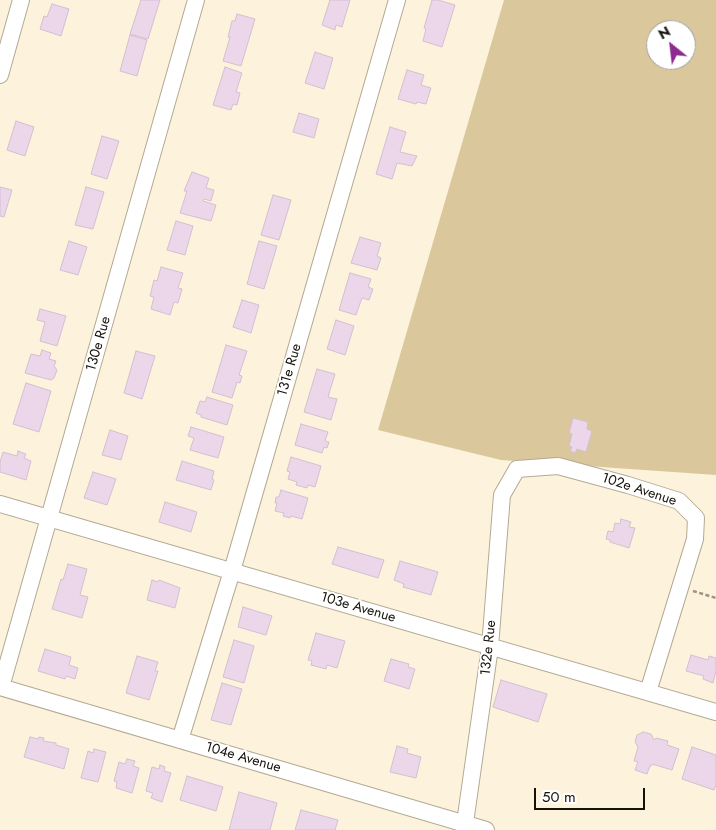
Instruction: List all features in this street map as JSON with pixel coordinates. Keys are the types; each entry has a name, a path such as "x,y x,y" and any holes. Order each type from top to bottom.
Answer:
{"street":[{"path":"1,70 4,45 21,0"},
{"name":"130e Rue","path":"0,687 50,518 196,0"},
{"name":"131e Rue","path":"180,740 232,572 397,0"},
{"name":"102e Avenue","path":"517,469 558,466 628,485 679,501 696,518 695,539 648,692"},
{"name":"132e Rue","path":"465,827 490,647 502,495 517,469"},
{"name":"103e Avenue","path":"0,504 716,712"},
{"name":"104e Avenue","path":"0,687 465,827 486,830"}],"path":[{"path":"680,588 716,598"}],"shaded area":[{"path":"504,0 716,0 716,475 501,460 378,430"}],"building":[{"path":"141,0 160,0 148,39 130,34"},
{"path":"330,0 350,0 342,27 336,25 335,30 322,25"},
{"path":"432,0 455,5 442,47 423,41 426,29 424,28"},
{"path":"52,4 69,9 61,36 40,29 44,16 47,17"},
{"path":"237,14 255,19 241,66 223,61 230,37 228,37 232,21 235,21"},
{"path":"130,35 147,40 137,76 120,71"},
{"path":"315,52 333,58 324,89 305,83"},
{"path":"225,67 242,73 236,92 240,93 237,105 233,104 231,110 213,105"},
{"path":"407,70 424,75 421,85 431,88 426,104 417,102 416,104 398,99"},
{"path":"299,113 319,119 314,138 293,132"},
{"path":"16,121 34,127 25,156 7,150"},
{"path":"390,127 406,132 400,152 417,156 412,166 397,163 392,179 376,174"},
{"path":"102,136 119,141 107,179 91,174"},
{"path":"192,172 209,178 206,188 214,190 211,201 204,199 203,201 216,205 211,221 180,213 187,191 184,191"},
{"path":"0,187 12,190 4,217 0,216"},
{"path":"86,187 104,192 93,229 75,225"},
{"path":"273,195 291,200 279,240 261,235"},
{"path":"176,221 193,226 185,255 167,250"},
{"path":"360,237 381,243 377,256 381,258 377,270 351,263"},
{"path":"69,241 87,247 78,275 60,270"},
{"path":"259,241 277,246 264,289 247,284"},
{"path":"161,267 183,273 178,288 182,289 178,303 174,302 170,315 151,309 154,297 150,296 154,280 157,281"},
{"path":"350,273 371,279 368,287 373,289 369,300 362,298 356,315 339,310"},
{"path":"242,300 259,305 251,333 233,327"},
{"path":"40,309 66,316 57,346 40,341 45,322 37,320"},
{"path":"336,320 354,326 345,355 327,349"},
{"path":"226,345 247,351 239,375 242,376 240,383 237,382 232,398 212,392"},
{"path":"42,350 51,353 49,359 56,361 54,366 57,370 54,378 51,380 25,373 31,354 40,356"},
{"path":"136,351 155,356 142,399 124,393"},
{"path":"317,369 335,374 328,397 337,399 331,420 304,412"},
{"path":"26,383 51,391 39,432 13,424"},
{"path":"207,397 233,405 227,425 201,417 201,415 196,413 200,401 205,402"},
{"path":"573,418 588,422 587,429 592,431 586,452 577,449 575,453 570,451 572,447 569,446 572,434 569,433"},
{"path":"301,424 328,432 325,441 329,442 327,448 324,447 322,453 295,445"},
{"path":"191,427 224,437 218,458 190,450 194,438 188,436"},
{"path":"110,430 128,436 121,460 102,455"},
{"path":"18,451 26,454 24,458 31,461 26,480 0,472 3,452 17,456"},
{"path":"291,457 321,466 315,487 308,485 307,488 296,485 297,482 288,479 290,472 287,471"},
{"path":"182,461 214,471 211,490 176,480"},
{"path":"93,472 116,479 107,505 84,498"},
{"path":"281,490 308,498 302,519 283,516 284,513 275,511 276,497 279,497"},
{"path":"165,502 197,512 191,532 159,522"},
{"path":"621,519 631,522 629,527 635,528 629,548 606,539 608,531 613,532 615,523 620,524"},
{"path":"338,547 384,560 378,578 332,564"},
{"path":"400,561 438,572 431,595 403,587 404,584 394,580"},
{"path":"68,564 87,569 80,595 88,597 82,618 52,609 61,579 63,580"},
{"path":"152,580 158,582 159,580 180,588 175,608 147,600"},
{"path":"243,607 272,616 266,635 238,627"},
{"path":"316,633 345,641 337,668 327,665 326,669 311,665 312,661 308,660"},
{"path":"234,640 254,646 244,683 223,677"},
{"path":"45,649 71,657 69,665 78,668 75,679 66,676 65,679 38,671"},
{"path":"691,655 708,660 709,656 716,658 716,671 713,683 703,679 704,676 686,671"},
{"path":"137,656 158,662 155,671 158,671 149,700 126,693"},
{"path":"391,659 409,664 408,667 415,669 409,689 384,681"},
{"path":"501,680 547,694 538,722 493,707"},
{"path":"222,683 242,689 231,725 211,720"},
{"path":"643,732 651,734 654,740 656,738 668,741 667,745 679,749 672,770 652,764 647,774 635,770 638,762 634,761 638,747 635,742 637,735"},
{"path":"30,737 44,738 43,741 56,743 56,745 69,749 64,769 24,757"},
{"path":"397,746 408,749 407,753 421,757 416,778 390,772"},
{"path":"692,747 716,755 716,785 714,790 682,779"},
{"path":"94,749 106,752 98,782 81,778 88,751 93,753"},
{"path":"127,759 135,761 133,766 139,768 132,793 116,788 117,782 114,781 119,762 125,764"},
{"path":"160,765 165,767 164,771 171,773 162,802 151,798 153,793 146,791 152,767 159,769"},
{"path":"187,776 223,787 216,811 180,800"},
{"path":"239,792 277,803 270,830 229,830"},
{"path":"301,810 338,820 335,830 295,830"}]}
